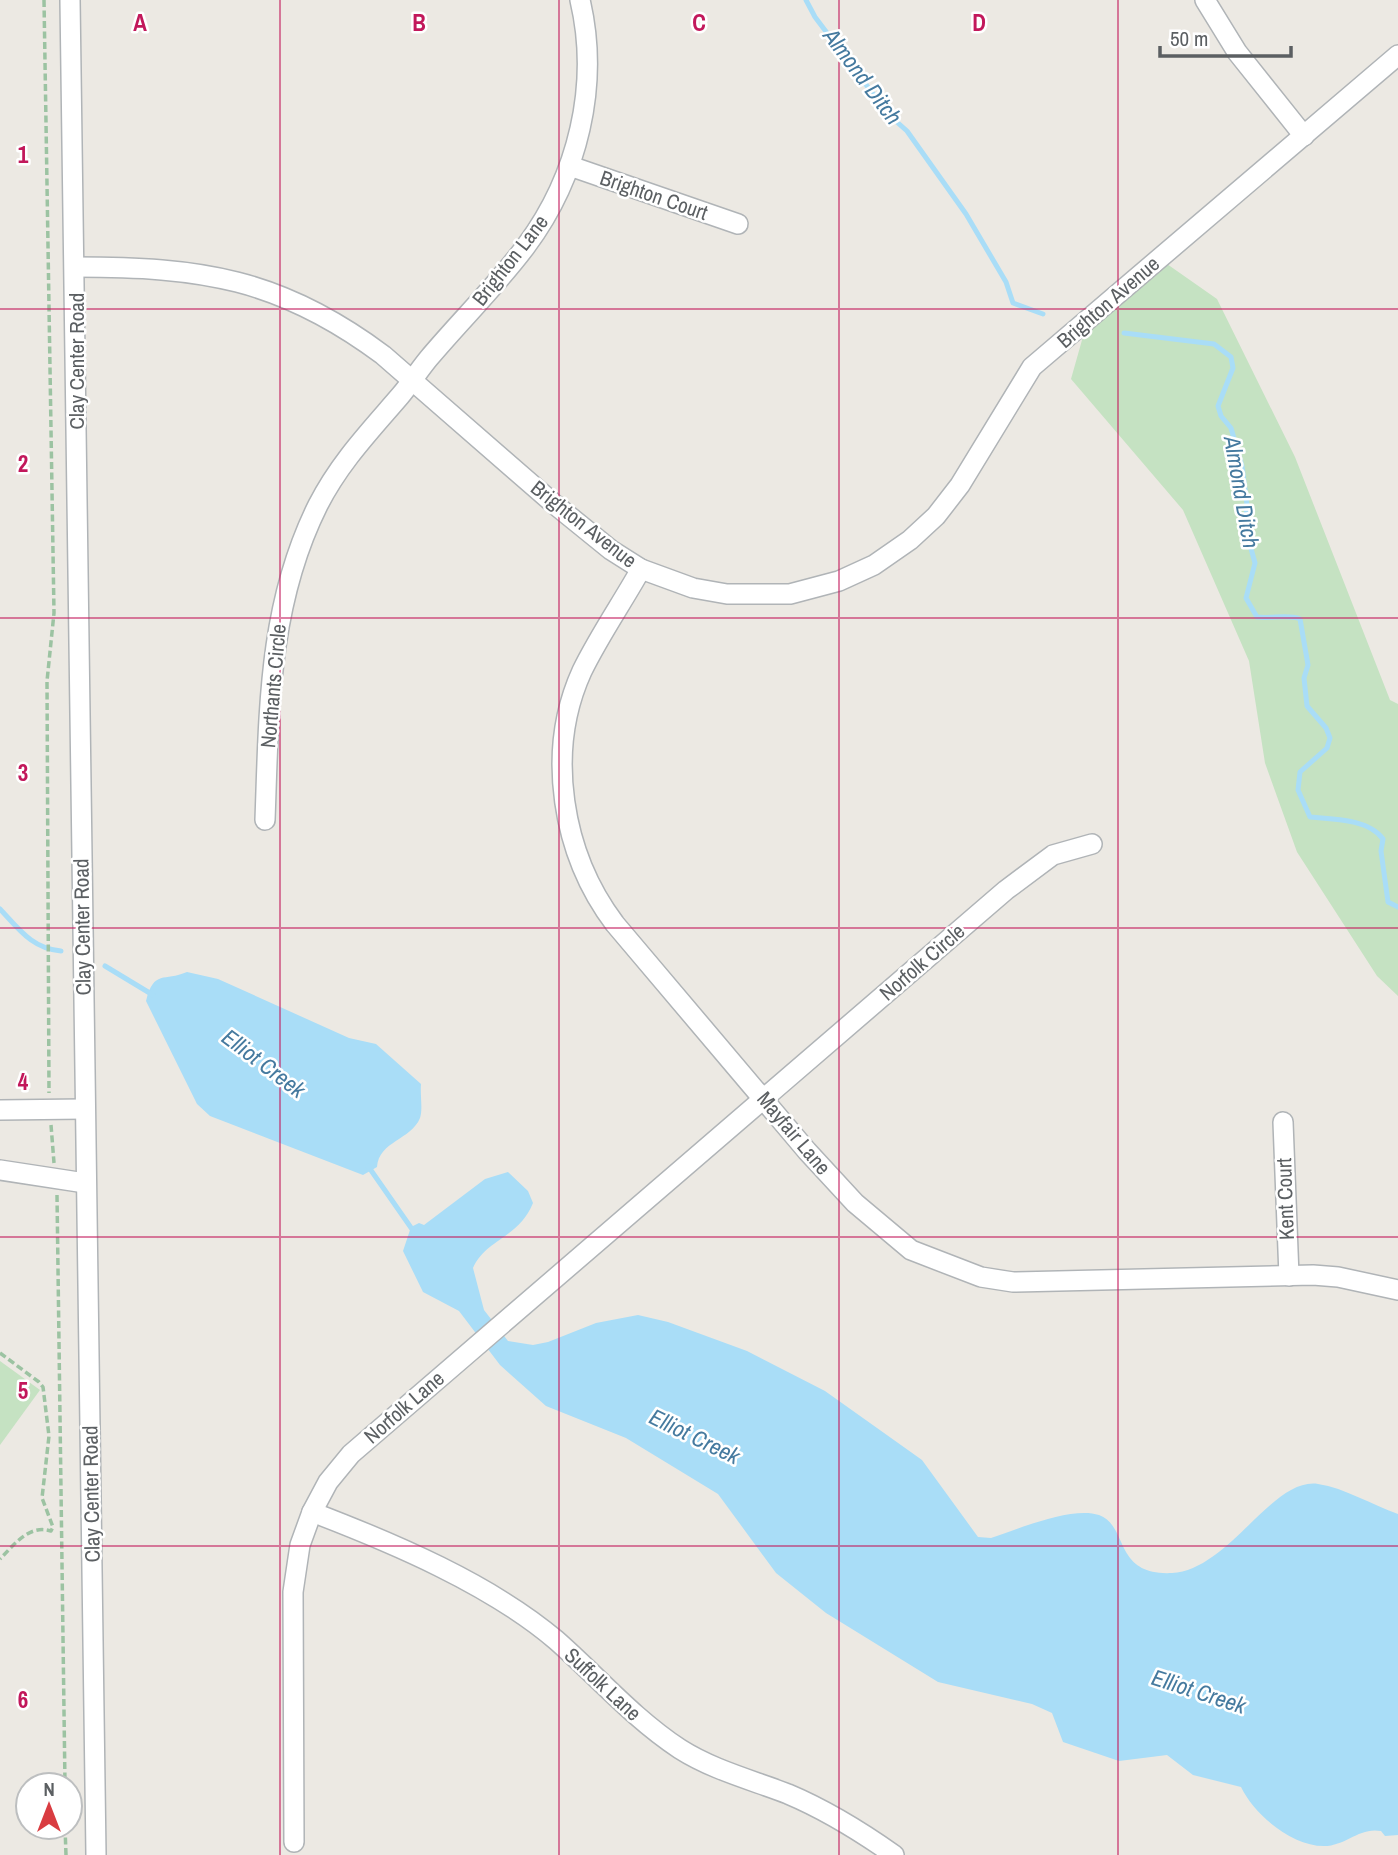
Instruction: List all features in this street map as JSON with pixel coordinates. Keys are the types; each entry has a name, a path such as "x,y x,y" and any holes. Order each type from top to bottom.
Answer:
{"street":[{"name":"Clay Center Road","path":"69,0 76,267 84,1109 96,1855"},
{"name":"Brighton Lane","path":"413,380 525,247 555,199 570,166 586,89 586,36 580,0"},
{"path":"1205,0 1237,52 1304,136"},
{"name":"Brighton Avenue","path":"76,267 179,270 216,275 266,288 353,332 413,380 611,551 641,569 693,588 761,596 790,594 839,581 874,565 910,540 936,516 960,485 1032,367 1398,55"},
{"name":"Brighton Court","path":"570,166 738,224"},
{"name":"Northants Circle","path":"265,820 272,658 293,564 320,502 344,460 413,380"},
{"name":"Mayfair Lane","path":"641,569 582,671 564,731 564,794 570,830 587,878 611,919 815,1160 883,1229 911,1250 944,1265 981,1277 1013,1282 1338,1277 1398,1290"},
{"name":"Norfolk Circle","path":"764,1098 1044,860 1092,844"},
{"name":"Norfolk Lane","path":"294,1842 293,1592 300,1545 312,1512 328,1482 351,1454 477,1342 764,1098"},
{"path":"0,1110 84,1109"},
{"name":"Kent Court","path":"1283,1122 1289,1276"},
{"path":"0,1170 85,1183"},
{"name":"Suffolk Lane","path":"312,1512 441,1569 495,1598 556,1641 615,1699 682,1750 821,1809 894,1855"}],"path":[{"path":"44,0 54,613 47,681 50,1108 56,1180 65,1771"},
{"path":"0,1353 43,1387 50,1436 42,1498 53,1527 51,1531 40,1528 33,1530 0,1559"}],"green space":[{"path":"1167,264 1217,299 1295,457 1390,700 1398,704 1398,996 1377,976 1297,852 1265,763 1249,661 1183,510 1071,379 1084,333"},
{"path":"0,1361 40,1390 0,1445"}],"water":[{"path":"187,972 218,979 349,1038 376,1044 421,1084 421,1115 416,1125 383,1151 377,1167 363,1175 210,1116 197,1104 146,1001 156,980"},
{"path":"508,1172 528,1191 533,1203 520,1224 486,1251 473,1268 484,1310 508,1341 533,1345 548,1342 596,1323 638,1315 668,1322 747,1351 825,1391 922,1460 978,1537 991,1538 1060,1516 1088,1513 1099,1515 1115,1529 1131,1559 1140,1567 1153,1572 1172,1573 1193,1568 1212,1557 1267,1508 1301,1486 1328,1486 1398,1514 1398,1835 1385,1836 1381,1831 1373,1830 1332,1845 1311,1845 1299,1841 1264,1818 1241,1787 1193,1775 1167,1755 1119,1761 1063,1742 1052,1713 1032,1704 938,1682 826,1613 776,1573 718,1494 626,1438 546,1406 500,1365 459,1311 423,1292 403,1251 411,1227 419,1223 424,1225 485,1179"}],"waterway":[{"name":"Almond Ditch","path":"806,0 815,17 889,115 907,131 966,214 1006,282 1013,303 1043,314"},
{"name":"Almond Ditch","path":"1124,333 1214,344 1231,357 1233,368 1218,406 1221,416 1231,428 1242,466 1247,505 1245,527 1255,563 1246,598 1257,617 1300,619 1308,665 1304,678 1307,706 1326,728 1330,738 1327,748 1300,772 1298,790 1310,817 1360,824 1377,832 1383,839 1381,851 1388,902 1398,907"},
{"name":"Elliot Creek","path":"0,909 34,942 61,951"},
{"name":"Elliot Creek","path":"105,966 153,995"},
{"name":"Elliot Creek","path":"368,1166 414,1232"}]}
